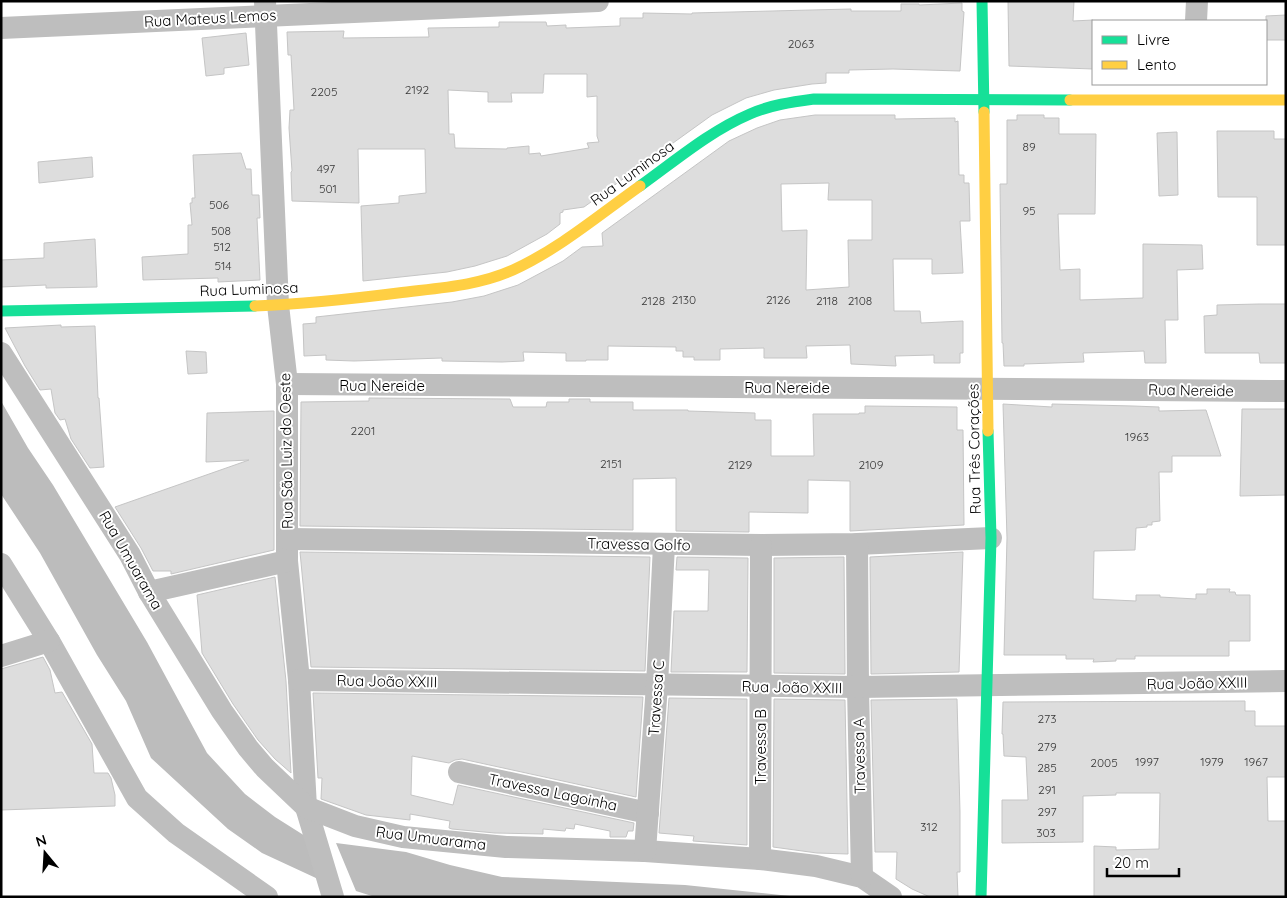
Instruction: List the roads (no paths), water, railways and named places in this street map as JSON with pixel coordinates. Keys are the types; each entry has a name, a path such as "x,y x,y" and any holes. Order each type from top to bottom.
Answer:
{"street":[{"name":"Rua Mateus Lemos","path":"1,28 266,8 598,1"},
{"name":"Rua Três Corações","path":"981,897 991,538 982,1"},
{"path":"1196,20 1197,1"},
{"name":"Rua São Luiz do Oeste","path":"266,8 278,305 287,384 287,550 306,807 333,897"},
{"name":"Rua Luminosa","path":"1,311 278,305 449,287 479,282 513,270 555,246 721,128 751,113 776,105 814,99 984,100 1194,92 1286,100"},
{"name":"Rua Umuarama","path":"1,353 130,555 149,592 222,711 248,748 265,768 306,807 355,826 403,837 506,847 645,851 760,859 816,866 862,878 892,897"},
{"name":"Rua Nereide","path":"287,384 1286,391"},
{"name":"Travessa Golfo","path":"149,592 287,550 857,544 991,538"},
{"name":"Travessa A","path":"857,544 862,878"},
{"name":"Travessa C","path":"645,851 658,685 664,545"},
{"name":"Travessa B","path":"760,859 761,545"},
{"path":"1,564 49,641 137,798 176,833 267,897"},
{"path":"1,656 49,641"},
{"name":"Rua João XXIII","path":"298,680 760,687 988,686 1286,681"},
{"name":"Travessa Lagoinha","path":"459,772 648,813"}]}
